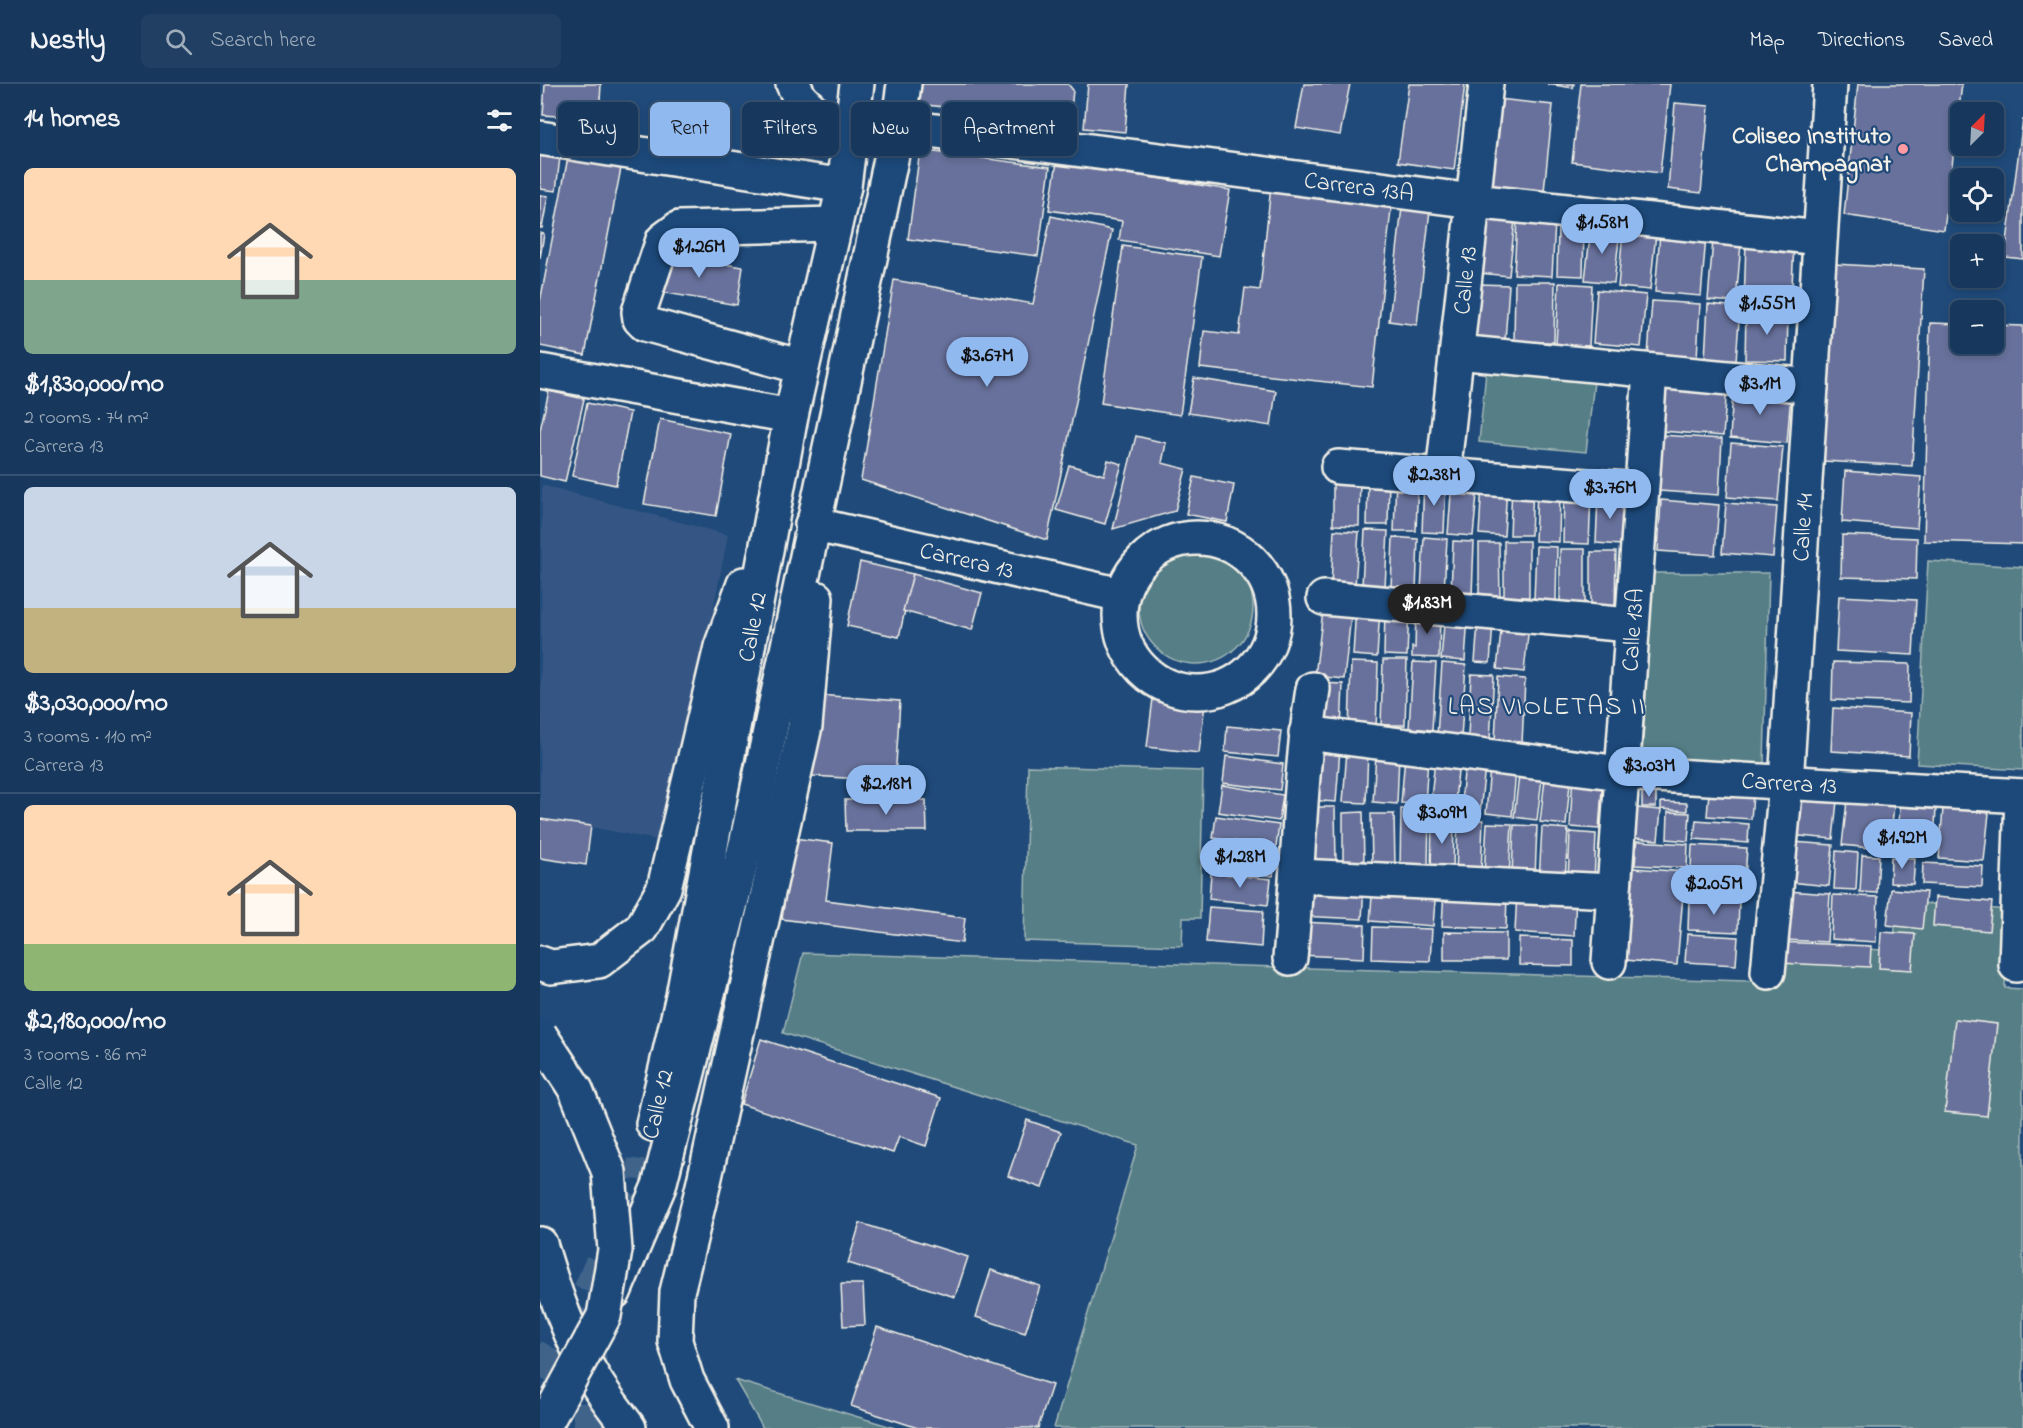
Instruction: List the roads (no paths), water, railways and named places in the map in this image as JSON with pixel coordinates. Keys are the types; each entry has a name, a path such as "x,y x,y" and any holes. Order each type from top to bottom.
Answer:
{"street":[{"path":"793,84 800,98 849,146"},
{"name":"Calle 12","path":"641,1170 683,996 791,416 844,186 857,84"},
{"name":"Calle 12","path":"901,102 904,84"},
{"name":"Calle 13","path":"1443,475 1486,84"},
{"name":"Calle 14","path":"1768,972 1786,783 1830,84"},
{"name":"Carrera 13A","path":"930,130 1473,201 1820,238"},
{"path":"540,138 844,186"},
{"name":"Calle 12","path":"604,1316 659,1186 747,840 892,156"},
{"path":"802,367 645,324 639,312 663,240 679,228 835,224"},
{"path":"1457,352 1811,386"},
{"path":"540,371 791,416"},
{"name":"Calle 13A","path":"1609,962 1630,625 1650,371"},
{"path":"1338,467 1640,490"},
{"path":"540,963 551,967 599,961 642,928 664,888 721,647 777,492"},
{"path":"712,1428 687,1380 675,1341 677,1292 703,1186 805,726 816,600 810,537"},
{"name":"Carrera 13","path":"810,537 1121,595"},
{"path":"1203,537 1229,544 1252,560 1257,567 1267,582 1274,609 1272,635 1261,660 1242,679 1217,690 1190,693 1164,686 1142,670 1126,648 1119,622 1121,595 1132,570 1151,551 1176,540 1203,537"},
{"path":"1324,598 1630,625"},
{"path":"1290,958 1298,876 1306,733 1312,689"},
{"name":"Carrera 13","path":"1306,733 1621,773 2023,796"},
{"path":"2016,965 2023,796"},
{"path":"1298,876 1613,891"},
{"path":"540,1035 576,1090 609,1172 615,1250 604,1316 543,1428"},
{"path":"540,1244 556,1298 576,1342 596,1382 629,1428"},
{"path":"540,1400 550,1428"}],"tunnel":[{"path":"627,1227 641,1187 644,1160"},
{"path":"540,1378 590,1290 611,1241"},
{"path":"590,1354 588,1407 591,1428"}],"place":[{"name":"Coliseo Instituto Champagnat","path":"1903,149"}],"district":[{"name":"LAS VIOLETAS II","path":"1547,705"}]}
